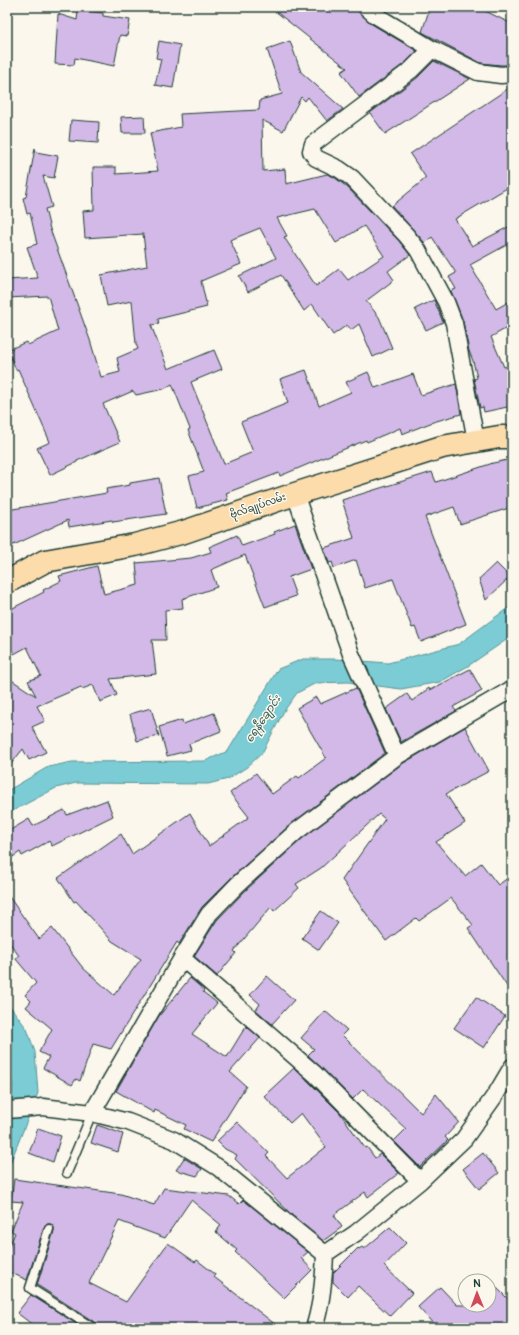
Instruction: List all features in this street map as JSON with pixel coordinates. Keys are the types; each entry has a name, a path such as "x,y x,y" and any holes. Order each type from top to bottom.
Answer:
{"main road":[{"name":"ဗိုလ်‌ချုပ်‌လမ်း","path":"7,582 45,561 135,545 170,536 442,447 512,436"}],"street":[{"path":"366,7 375,15 432,49 478,72 500,75 512,74"},
{"path":"432,49 411,70 313,144 311,151 316,158 339,169 352,178 406,235 418,250 446,302 454,323 476,441"},
{"path":"295,494 350,654 397,756"},
{"path":"92,1113 209,914 238,884 297,831 397,756 512,689"},
{"path":"182,958 315,1074 420,1181"},
{"path":"325,1254 356,1233 420,1181 464,1139 496,1094 512,1067"},
{"path":"7,1110 43,1107 92,1113 128,1122 174,1140 220,1168 325,1254"},
{"path":"314,1328 318,1317 323,1287 325,1254"}],"lane":[{"path":"67,1173 92,1113"},
{"path":"50,1229 30,1288 93,1328"}],"water":[{"name":"ရေနီချောင်း","path":"512,605 512,636 468,666 440,682 401,689 348,682 316,683 297,693 284,711 262,753 247,767 228,779 208,784 76,783 56,788 7,814 7,791 48,767 72,762 205,761 228,751 278,669 303,659 335,659 388,663 459,644"},
{"path":"7,1002 27,1029 35,1052 38,1093 7,1171 7,1131 9,1128 13,1086 7,1054"}],"building":[{"path":"270,7 354,7 370,23 417,51 405,63 359,97 341,72 347,68"},
{"path":"430,7 477,7 512,24 512,65 481,63 422,32"},
{"path":"78,10 103,13 103,16 130,20 127,36 120,35 114,66 75,58 74,65 55,64 58,14 77,20"},
{"path":"159,41 180,45 173,88 155,85 161,59 156,58"},
{"path":"290,41 301,72 343,109 327,121 308,97 305,101 301,97 283,131 262,120 263,171 285,169 286,184 327,174 334,177 347,187 399,241 410,255 388,271 394,280 366,301 379,317 392,348 373,357 359,324 351,330 347,325 333,335 312,304 304,311 281,275 248,292 239,276 276,258 260,228 230,240 241,264 201,281 207,307 158,319 159,324 151,325 168,369 214,350 222,369 191,382 224,464 253,452 241,422 288,403 280,379 306,370 319,406 351,392 346,382 368,372 375,388 413,374 421,395 456,384 461,414 433,422 402,434 400,428 367,442 366,440 280,476 279,473 226,493 228,500 197,508 189,476 204,472 188,430 190,429 172,384 164,389 136,395 133,391 103,404 120,442 50,475 37,448 50,442 18,369 16,370 8,350 26,342 28,345 58,331 48,296 7,298 7,280 38,278 27,247 37,244 30,213 27,214 23,198 26,197 35,148 36,152 58,156 54,178 43,176 52,207 45,209 50,229 90,340 101,377 120,372 117,358 138,349 136,344 132,301 107,306 101,275 147,266 143,234 85,238 83,211 94,210 93,167 116,167 116,174 158,171 150,133 181,127 180,114 259,110 260,100 282,94 267,49","holes":["315,209 336,243 364,226 384,256 348,280 339,269 316,286 284,237 287,236 277,218"]},
{"path":"434,61 470,79 385,134 370,113 417,78"},
{"path":"506,84 512,84 512,185 455,219 472,246 512,225 512,242 470,265 496,309 512,300 512,325 491,337 504,367 509,366 512,380 512,406 484,412 483,407 480,408 474,379 477,378 469,351 463,321 451,291 456,289 449,277 456,273 432,237 425,243 392,206 426,178 410,154 509,88"},
{"path":"144,116 145,133 122,133 121,117"},
{"path":"71,120 99,122 98,143 69,141"},
{"path":"434,300 443,322 426,330 415,309"},
{"path":"512,459 512,507 460,524 454,507 425,517 466,624 421,642 415,627 412,628 393,579 365,588 356,560 334,568 332,562 329,563 324,548 354,538 342,500 432,472 436,482 493,463"},
{"path":"159,478 166,514 113,522 112,520 69,527 68,520 7,548 7,510 107,493 106,489"},
{"path":"295,524 311,569 289,577 296,596 265,607 245,555 211,570 217,587 182,599 183,608 165,610 166,640 152,640 156,674 110,679 117,695 100,702 93,685 82,689 81,687 37,706 45,721 32,727 46,752 29,760 23,749 7,769 7,677 36,696 28,681 41,676 27,647 14,654 7,641 7,611 44,592 43,590 61,581 59,576 97,566 104,594 138,585 136,563 191,558 211,552 209,547 237,535 242,546 275,534 274,532"},
{"path":"496,563 510,577 486,600 479,579"},
{"path":"470,669 482,691 453,707 456,711 401,742 386,709 407,694 412,701 429,688 430,690"},
{"path":"356,688 385,753 291,824 232,877 202,907 179,944 177,942 111,1049 93,1044 80,1081 76,1079 72,1085 43,1068 49,1057 39,1052 52,1029 26,1007 31,1001 25,995 36,983 15,958 19,956 7,939 7,894 39,939 52,928 83,968 114,995 141,959 112,941 76,901 74,902 58,878 121,834 132,854 190,813 209,846 249,817 230,793 256,773 272,794 297,776 299,778 326,758 297,708 316,697 320,704"},
{"path":"151,708 159,736 137,741 130,714"},
{"path":"214,713 221,731 189,744 191,750 167,756 159,727 182,720 183,724"},
{"path":"465,727 489,771 446,794 465,823 436,842 465,876 481,863 498,885 512,875 512,994 468,928 473,925 451,898 419,921 416,918 386,941 342,880 385,819 379,814 321,868 296,884 299,888 274,911 271,907 234,951 236,953 217,976 194,956 217,920 245,891 303,838 402,764"},
{"path":"107,800 113,816 52,846 49,841 22,856 20,852 7,861 7,832 29,819 33,826 64,810 67,815"},
{"path":"321,911 338,923 319,950 302,938"},
{"path":"267,976 294,1000 272,1024 256,1010 260,1004 250,995"},
{"path":"190,978 204,990 203,992 217,1003 192,1034 227,1057 246,1026 260,1038 230,1072 246,1086 211,1142 184,1129 186,1125 155,1110 154,1113 116,1091 159,1016"},
{"path":"476,997 505,1016 484,1048 454,1028"},
{"path":"325,1011 347,1030 342,1035 421,1113 436,1094 459,1122 445,1137 448,1140 420,1167 394,1141 406,1129 363,1089 353,1099 308,1055 314,1049 301,1038"},
{"path":"294,1068 340,1113 365,1148 367,1147 375,1158 380,1154 399,1173 368,1197 365,1192 334,1215 342,1227 323,1241 293,1216 235,1159 237,1155 225,1149 217,1141 237,1122 269,1153 266,1156 287,1178 326,1147 301,1113 290,1123 264,1096"},
{"path":"97,1125 123,1134 118,1152 91,1143"},
{"path":"38,1128 61,1136 53,1162 29,1153"},
{"path":"483,1153 499,1173 479,1189 463,1169"},
{"path":"184,1158 202,1169 197,1176 176,1170"},
{"path":"14,1179 121,1194 154,1205 164,1188 229,1196 239,1204 243,1200 308,1252 301,1258 312,1270 284,1298 235,1252 237,1250 216,1232 221,1225 191,1200 165,1238 119,1221 89,1283 126,1302 168,1243 195,1262 197,1260 215,1274 214,1277 280,1328 98,1328 96,1323 37,1285 54,1231 54,1227 51,1224 47,1224 44,1227 27,1280 7,1271 7,1251 15,1233 11,1231 23,1202 11,1201"},
{"path":"390,1227 406,1243 384,1266 412,1293 390,1316 358,1286 348,1297 333,1282 333,1273 358,1248 359,1249 362,1247 364,1249"},
{"path":"440,1287 457,1305 457,1313 497,1313 497,1288 512,1303 512,1328 437,1328 418,1307"},
{"path":"31,1295 83,1328 37,1328 17,1313"}]}
